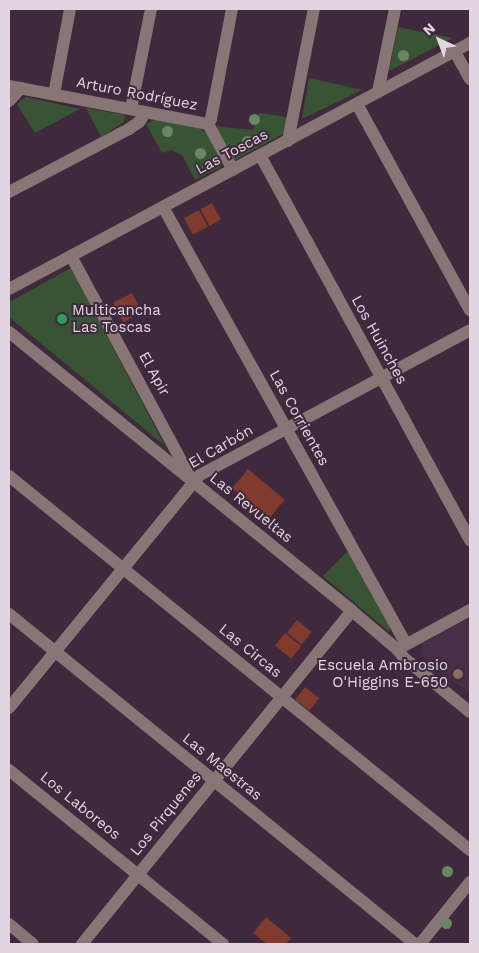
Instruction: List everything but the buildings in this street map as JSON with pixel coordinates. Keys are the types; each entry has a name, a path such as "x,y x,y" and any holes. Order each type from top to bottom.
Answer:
{"street":[{"path":"54,94 70,9"},
{"path":"131,109 151,9"},
{"path":"208,124 211,119 232,9"},
{"path":"288,140 314,9"},
{"path":"378,92 395,9"},
{"name":"Las Toscas","path":"9,289 470,43"},
{"path":"455,52 470,79"},
{"path":"9,100 15,87"},
{"name":"Arturo Rodríguez","path":"15,87 208,124 233,170"},
{"path":"357,104 470,310"},
{"path":"9,192 128,130 139,122 146,112"},
{"name":"Los Huinches","path":"260,155 470,540"},
{"name":"Las Corrientes","path":"163,207 286,428 401,647"},
{"name":"El Apir","path":"71,256 192,482"},
{"name":"El Carbón","path":"9,708 192,482 208,470 470,330"},
{"name":"Las Revueltas","path":"9,332 352,611 401,647 404,658 470,712"},
{"name":"Las Circas","path":"9,476 470,850"},
{"path":"401,647 470,610"},
{"name":"Los Pirquenes","path":"82,944 352,611"},
{"name":"Las Maestras","path":"9,614 415,944"},
{"name":"Los Laboreos","path":"9,770 223,944"},
{"path":"420,944 470,882"},
{"path":"9,924 33,944"}],"shaded area":[{"name":"Escuela Ambrosio O'Higgins E-650","path":"470,618 470,694 421,655 423,643"}],"green space":[{"path":"398,27 453,38 389,71"},
{"path":"309,78 362,90 302,119"},
{"path":"26,97 80,109 35,133 17,104"},
{"path":"86,108 125,115 124,122 101,137"},
{"path":"259,113 288,117 283,134 233,161 214,126 253,130"},
{"path":"157,119 198,128 207,133 223,160 221,167 195,180 182,155 171,150 162,153 146,124"},
{"path":"71,268 165,446 9,317 9,304 11,301"},
{"path":"348,551 391,625 389,632 323,576"}],"place":[{"name":"Multicancha Las Toscas","path":"62,319"},
{"name":"Escuela Ambrosio O'Higgins E-650","path":"458,674"}]}
